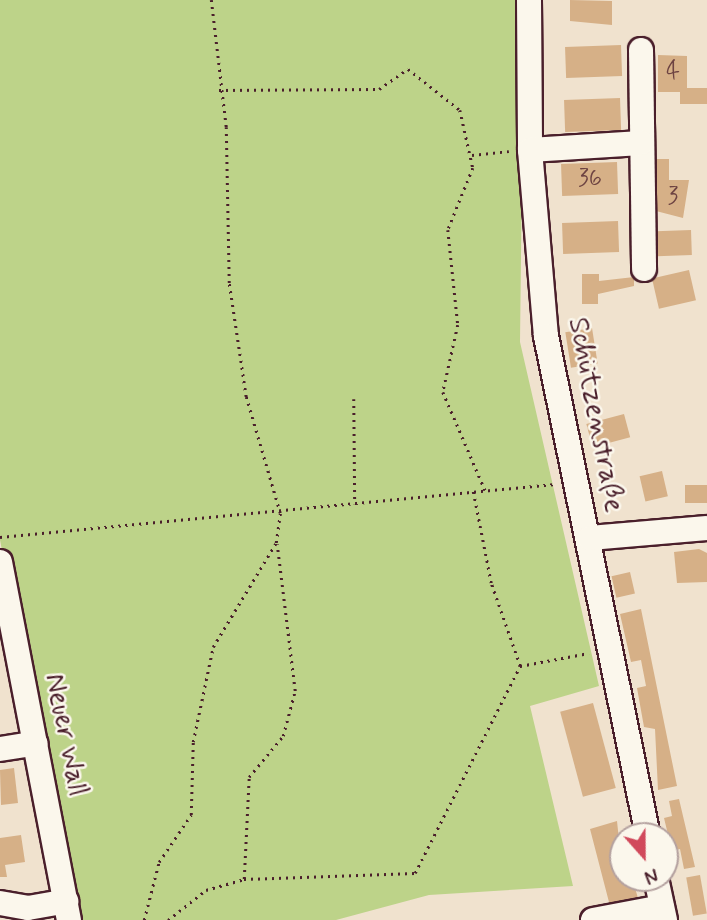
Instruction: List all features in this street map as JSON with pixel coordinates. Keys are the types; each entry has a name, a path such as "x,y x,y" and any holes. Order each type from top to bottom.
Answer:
{"street":[{"name":"Schützenstraße","path":"529,0 530,150 546,336 579,482 645,822"},
{"path":"641,50 644,269"},
{"path":"530,150 641,143"},
{"path":"590,538 707,528"},
{"name":"Neuer Wall","path":"0,562 67,911"},
{"path":"0,750 36,743"},
{"path":"593,920 664,913 659,892"},
{"path":"0,903 67,911"}],"path":[{"path":"211,0 240,357 280,513 276,543 295,691 283,736 249,777 244,879"},
{"path":"219,90 379,89 414,69 460,110 472,168 448,230 458,325 443,392 485,490"},
{"path":"471,155 530,150"},
{"path":"354,400 355,504"},
{"path":"0,537 280,513 579,482"},
{"path":"168,920 206,890 244,879 415,873 520,666 491,583 473,491"},
{"path":"144,920 159,862 191,815 193,742 213,647 276,543"},
{"path":"520,666 610,648"}],"green space":[{"path":"0,0 524,0 520,342 599,686 530,706 573,886 429,895 336,920 73,920 0,540"}],"building":[{"path":"570,0 612,1 612,25 570,21"},
{"path":"621,45 622,76 566,78 565,47"},
{"path":"658,55 687,56 687,88 707,88 707,104 680,104 680,92 658,92"},
{"path":"620,98 621,130 565,132 564,100"},
{"path":"651,159 669,159 669,180 689,180 683,218 656,211"},
{"path":"617,162 618,194 562,196 561,164"},
{"path":"618,221 619,252 563,254 562,223"},
{"path":"691,230 692,255 657,256 656,231"},
{"path":"689,270 696,300 659,309 652,279"},
{"path":"582,274 599,274 599,281 634,277 634,286 598,294 598,304 582,304"},
{"path":"592,328 598,364 571,368 565,332"},
{"path":"624,414 630,437 593,447 586,424"},
{"path":"662,471 668,496 645,502 640,476"},
{"path":"685,485 707,485 707,503 685,503"},
{"path":"699,549 707,553 707,582 677,583 674,552"},
{"path":"630,572 635,593 616,598 611,576"},
{"path":"641,609 677,786 658,790 655,729 644,727 637,688 646,686 641,660 631,662 620,614"},
{"path":"593,703 616,788 583,797 560,712"},
{"path":"14,768 18,803 1,805 0,770"},
{"path":"679,799 695,867 684,869 679,849 679,822 665,822 664,818 672,816 669,801"},
{"path":"609,823 609,892 636,892 638,898 610,906 590,829"},
{"path":"21,835 25,862 5,865 7,877 0,877 0,838"},
{"path":"700,875 707,913 693,916 686,877"}]}
